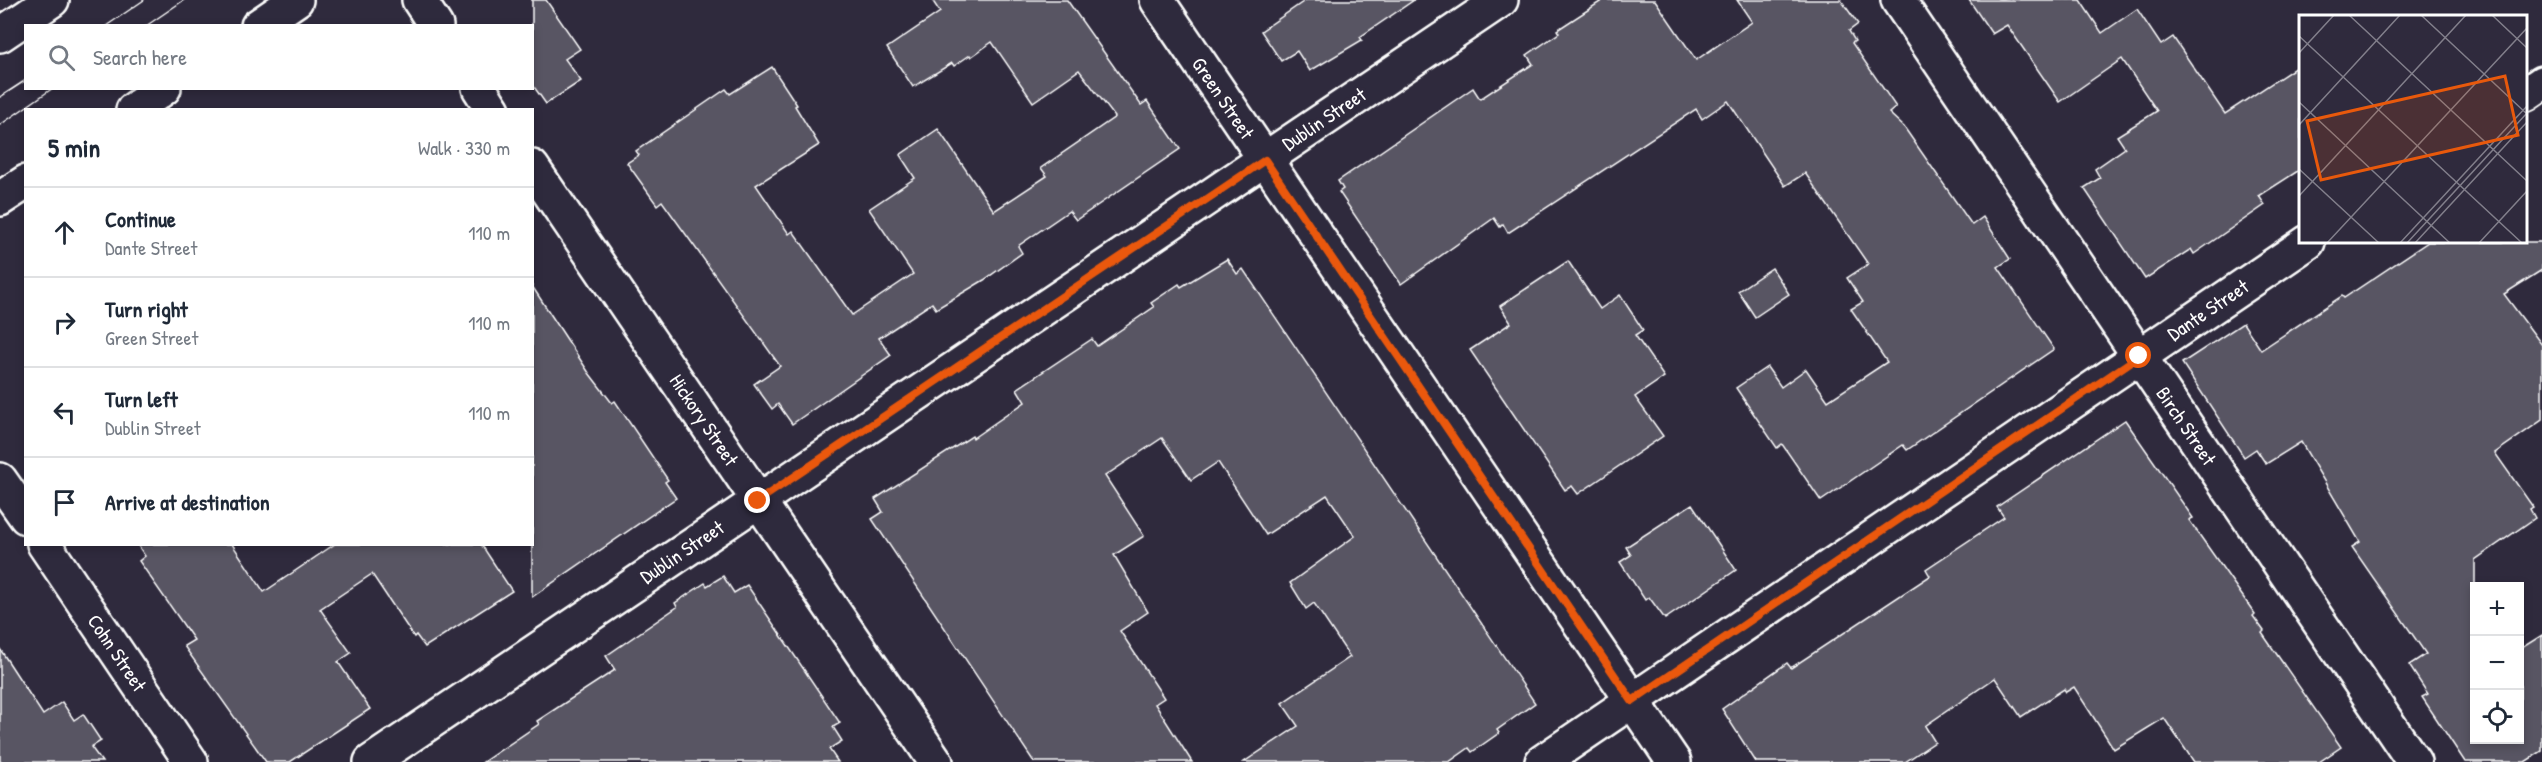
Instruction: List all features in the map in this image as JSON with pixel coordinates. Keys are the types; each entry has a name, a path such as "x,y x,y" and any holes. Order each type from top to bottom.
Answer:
{"street":[{"path":"0,35 52,0"},
{"path":"261,24 296,0"},
{"path":"419,0 435,24"},
{"name":"Green Street","path":"1157,0 1674,762"},
{"name":"Dublin Street","path":"371,762 1501,0"},
{"name":"Birch Street","path":"1898,0 2414,762"},
{"path":"2527,93 2542,83"},
{"path":"136,108 161,90"},
{"path":"480,90 492,108"},
{"name":"Hickory Street","path":"534,170 936,762"},
{"path":"0,199 24,183"},
{"name":"Dante Street","path":"1542,762 2307,243"},
{"path":"0,480 24,514"},
{"name":"Cohn Street","path":"45,546 191,762"}],"building":[{"path":"532,0 546,0 580,49 565,59 581,81 546,104 534,87 534,24 532,24"},
{"path":"932,0 1067,0 1141,105 1147,101 1180,149 1076,220 1069,211 1018,246 1022,253 984,280 936,309 932,303 879,338 891,355 792,424 778,404 772,409 754,384 780,366 662,201 657,205 627,163 639,155 636,151 726,89 730,94 772,67 797,105 795,106 819,145 756,185 789,234 793,231 852,315 913,274 869,209 915,178 900,155 938,129 994,211 1047,176 1041,168 1115,117 1079,70 1033,102 992,42 971,57 970,55 954,66 952,63 913,87 887,48 940,12"},
{"path":"1306,0 1414,0 1360,37 1362,40 1310,71 1297,51 1281,61 1261,31"},
{"path":"1603,0 1655,0 1696,60 1752,22 1737,0 1841,0 1858,24 1849,31 1855,41 1852,43 1896,107 1889,113 1904,127 1972,225 1983,217 2010,259 1998,267 2054,349 1907,450 1903,445 1821,501 1782,444 1777,448 1736,388 1767,367 1781,387 1806,369 1828,401 1887,362 1851,309 1863,302 1847,278 1868,264 1805,173 1785,186 1728,101 1702,119 1696,109 1508,233 1503,224 1500,227 1494,218 1401,284 1339,192 1343,189 1338,181 1473,88 1480,99 1533,64 1527,55 1559,33 1557,30"},
{"path":"1969,0 2080,0 2102,33 2137,9 2161,45 2173,37 2225,114 2299,65 2299,170 2259,196 2265,205 2194,254 2191,249 2145,279 2084,188 2100,178 2095,169 2125,148 2117,136 2157,111 2122,59 2060,102 2007,25 1992,34"},
{"path":"2542,242 2542,270 2504,294 2542,345 2542,420 2495,453 2533,507 2530,509 2535,518 2475,560 2475,582 2470,582 2470,744 2524,744 2524,646 2542,635 2542,751 2525,762 2465,762 2422,697 2428,694 2409,665 2426,654 2352,547 2360,542 2301,442 2266,464 2256,449 2244,457 2182,363 2243,323 2261,350 2342,296 2344,298 2426,243"},
{"path":"1227,259 1237,274 1243,269 1535,703 1497,730 1499,733 1472,752 1469,748 1449,762 1244,762 1298,726 1282,703 1350,657 1314,603 1306,609 1290,583 1355,536 1327,495 1266,535 1218,462 1191,480 1162,438 1105,476 1144,536 1114,555 1148,612 1120,631 1164,698 1155,704 1192,762 1034,762 872,519 883,512 875,499 972,436 973,438 1025,402 1017,389 1092,339 1097,346 1154,307 1151,303 1179,284 1181,287"},
{"path":"1568,261 1600,309 1620,295 1643,330 1635,335 1664,377 1635,397 1663,436 1578,494 1572,486 1565,490 1470,350 1511,323 1500,306"},
{"path":"1772,268 1789,294 1755,317 1738,291"},
{"path":"534,289 589,373 612,403 615,401 668,480 665,482 676,498 532,597"},
{"path":"2125,420 2193,518 2189,520 2255,614 2253,616 2264,631 2262,633 2341,747 2319,762 2194,762 2164,718 2114,749 2074,687 2066,692 2064,689 2021,717 1995,678 1925,726 1935,742 1905,762 1756,762 1722,709 1787,663 1791,668 1930,576 1926,569 2004,517 1997,507"},
{"path":"1692,504 1736,570 1665,619 1649,597 1645,600 1620,562 1631,555 1626,547"},
{"path":"138,546 233,546 264,592 332,546 482,546 512,591 425,647 416,635 414,637 372,574 320,609 351,653 338,662 370,709 290,762 266,762 184,646 194,640 139,561 145,556"},
{"path":"723,576 734,593 747,585 840,723 833,727 842,741 829,749 838,762 483,762 539,724 537,721 615,670 606,656 677,607 675,603 705,583 707,586"},
{"path":"0,649 43,715 62,702 74,720 83,714 101,741 91,747 102,762 0,762"}],"tram line":[{"path":"109,24 144,0"},
{"path":"149,24 184,0"},
{"path":"0,97 24,81"},
{"path":"24,108 50,90"},
{"path":"0,125 24,108"}],"route":[{"path":"758,501 1265,160 1632,701 2139,356"}]}
